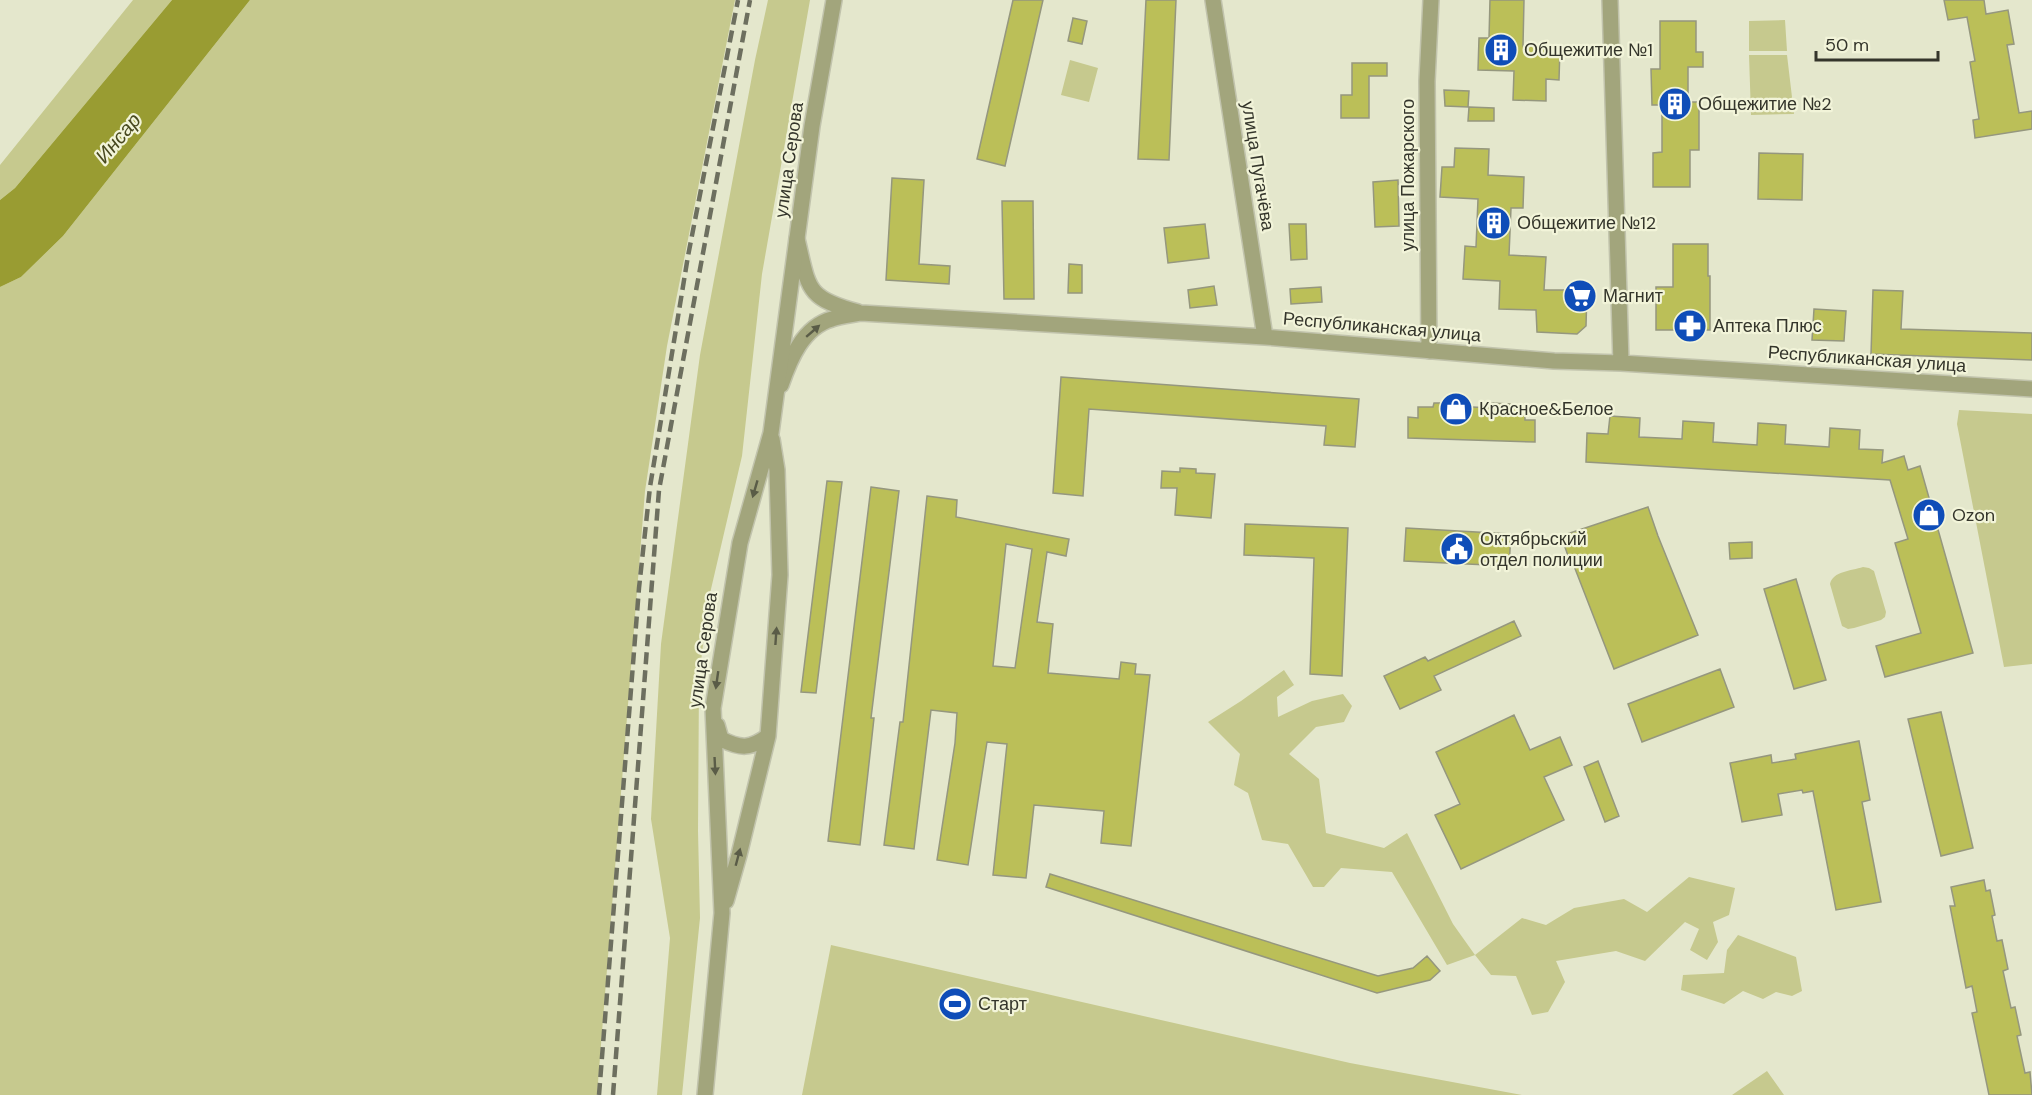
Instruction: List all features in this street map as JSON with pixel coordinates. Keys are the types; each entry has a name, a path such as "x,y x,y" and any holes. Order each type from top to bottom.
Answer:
{"street":[{"name":"улица Пугачёва","path":"1213,0 1265,337"},
{"name":"улица Пожарского","path":"1429,351 1427,81 1431,0"},
{"path":"1610,0 1620,363"},
{"name":"улица Серова","path":"705,1095 722,913 713,708 740,543 771,433 812,126 835,3"},
{"path":"797,238 808,282 817,297 833,306 861,313"},
{"name":"Республиканская улица","path":"776,399 792,354 811,331 830,319 861,313 1265,337 1554,361 1620,363 2032,389"},
{"name":"улица Серова","path":"722,913 739,855 768,736 780,575 777,470 771,433"},
{"path":"713,708 721,739 728,743 735,746 754,746 768,736"}],"green space":[{"path":"133,0 172,0 15,188 0,200 0,165"},
{"path":"250,0 735,0 667,346 645,491 597,1095 0,1095 0,287 21,277 63,236"},
{"path":"768,0 810,0 762,274 742,456 708,602 699,679 700,918 682,1095 657,1095 670,938 651,819 661,644 700,355"},
{"path":"1785,20 1787,51 1749,51 1749,21"},
{"path":"1749,55 1787,55 1794,114 1751,115"},
{"path":"1070,60 1098,68 1089,102 1061,95"},
{"path":"1959,410 2032,414 2032,664 2004,667 1957,424"},
{"path":"1863,567 1874,571 1886,612 1885,617 1848,629 1842,626 1830,584 1835,576"},
{"path":"1284,670 1294,685 1277,697 1278,717 1312,701 1343,694 1352,706 1344,722 1316,727 1289,754 1319,779 1326,833 1384,848 1407,833 1453,924 1475,955 1447,965 1392,872 1341,868 1324,887 1313,887 1288,844 1262,840 1248,793 1234,785 1240,754 1208,722"},
{"path":"1689,877 1735,888 1729,915 1713,922 1718,942 1707,960 1690,950 1699,929 1685,922 1645,961 1616,951 1556,961 1565,982 1548,1012 1532,1015 1516,976 1491,975 1475,955 1522,918 1546,925 1574,908 1624,899 1647,912"},
{"path":"1738,935 1796,957 1802,991 1792,996 1776,992 1763,999 1743,991 1724,1004 1681,990 1683,975 1724,973 1727,950"},
{"name":"Старт","path":"831,945 1350,1063 1522,1095 802,1095"},
{"path":"1767,1071 1784,1095 1732,1095"}],"water":[{"name":"Инсар","path":"172,0 250,0 63,236 21,277 0,287 0,200 15,188"}],"building":[{"path":"1013,0 1043,0 1005,166 977,159"},
{"path":"1146,0 1176,0 1169,160 1138,159"},
{"name":"Общежитие №1","path":"1490,0 1524,0 1523,46 1560,47 1559,80 1546,79 1546,101 1513,100 1514,71 1478,70 1479,38 1489,38"},
{"path":"1944,0 1984,0 1986,14 2008,10 2014,44 2007,45 2019,113 2032,111 2032,129 1975,138 1973,120 1979,119 1970,62 1975,61 1967,17 1948,20"},
{"path":"1073,18 1087,21 1082,44 1068,41"},
{"name":"Общежитие №2","path":"1660,21 1696,21 1696,52 1703,52 1703,67 1688,67 1688,102 1699,102 1699,150 1690,150 1690,187 1653,187 1653,153 1662,152 1662,105 1652,105 1651,69 1660,69"},
{"path":"1352,63 1387,63 1387,76 1369,76 1369,118 1341,118 1341,95 1352,95"},
{"path":"1444,90 1469,91 1468,107 1445,106"},
{"path":"1469,107 1494,108 1494,121 1468,121"},
{"name":"Общежитие №12","path":"1455,148 1489,149 1488,175 1524,177 1523,208 1511,208 1509,255 1546,257 1544,290 1587,290 1586,326 1577,334 1537,332 1536,310 1499,309 1500,281 1463,279 1465,246 1476,247 1478,199 1440,197 1442,167 1454,167"},
{"path":"1759,153 1803,154 1802,200 1758,199"},
{"path":"892,178 924,180 919,264 950,266 949,284 886,280"},
{"path":"1398,180 1399,226 1375,227 1373,182"},
{"path":"1002,201 1033,201 1034,299 1004,299"},
{"path":"1205,224 1209,258 1168,263 1164,228"},
{"path":"1289,224 1306,224 1307,259 1291,260"},
{"path":"1673,244 1708,244 1710,330 1656,330 1656,287 1673,287"},
{"path":"1069,264 1082,265 1082,293 1068,293"},
{"path":"1214,286 1217,305 1190,308 1188,290"},
{"path":"1321,287 1322,302 1291,304 1290,289"},
{"path":"1873,290 1903,291 1901,329 2032,333 2032,360 1871,354"},
{"path":"1814,309 1846,311 1844,341 1812,340"},
{"path":"1061,377 1359,399 1355,447 1324,445 1326,426 1089,409 1083,496 1053,493"},
{"path":"1434,403 1492,408 1492,403 1525,408 1525,420 1535,420 1535,442 1408,438 1408,417 1418,418 1418,407 1433,407"},
{"path":"1610,416 1640,418 1639,437 1682,439 1683,421 1714,423 1713,442 1757,445 1758,423 1786,425 1785,444 1829,447 1830,428 1860,430 1859,449 1883,450 1882,463 1904,456 1908,470 1920,466 1973,653 1885,677 1876,646 1921,633 1895,543 1908,539 1890,480 1586,462 1587,433 1608,434"},
{"path":"1180,468 1196,469 1196,473 1215,474 1211,518 1175,515 1177,488 1161,488 1162,471 1180,472"},
{"path":"827,481 842,482 816,693 801,692"},
{"path":"871,487 899,491 871,718 874,718 860,845 828,841"},
{"path":"927,496 957,500 956,517 1069,539 1066,556 1047,552 1037,622 1053,624 1048,673 1119,679 1121,662 1136,664 1135,674 1150,675 1131,846 1101,843 1104,811 1034,805 1026,878 993,875 1007,744 987,742 968,865 937,860 955,743 957,713 931,710 914,849 884,845 900,722 903,722","holes":["1006,544 1032,549 1015,668 993,666"]},
{"path":"1648,507 1698,635 1614,669 1561,536"},
{"path":"1245,524 1348,528 1342,676 1310,674 1314,558 1244,555"},
{"path":"1406,528 1511,534 1509,566 1404,561"},
{"path":"1752,542 1752,558 1730,559 1729,543"},
{"path":"1796,579 1826,680 1794,689 1764,589"},
{"path":"1514,621 1521,636 1434,676 1441,690 1400,709 1384,676 1425,657 1428,661"},
{"path":"1720,669 1734,707 1642,742 1628,704"},
{"path":"1941,712 1973,848 1941,856 1908,719"},
{"path":"1514,715 1530,750 1560,737 1572,765 1544,777 1564,820 1461,869 1435,815 1460,804 1436,752"},
{"path":"1859,741 1870,800 1862,802 1881,902 1836,910 1813,791 1803,793 1802,790 1778,794 1782,815 1742,822 1730,763 1771,755 1772,763 1796,759 1795,754"},
{"path":"1598,761 1619,816 1605,822 1584,767"},
{"path":"1050,874 1378,976 1413,968 1427,956 1440,971 1430,980 1377,993 1046,887"},
{"path":"1984,880 1986,891 1990,890 1997,941 2002,940 2008,969 2003,971 2011,1008 2015,1007 2021,1035 2017,1036 2025,1073 2030,1072 2032,1095 1989,1095 1972,1013 1977,1012 1972,986 1966,988 1950,906 1955,906 1951,887"}],"railway":[{"path":"599,1095 639,588 650,487 688,256 738,0"},
{"path":"613,1095 659,490 750,0"}],"place":[{"name":"Общежитие №1","path":"1501,50"},
{"name":"Общежитие №2","path":"1675,104"},
{"name":"Общежитие №12","path":"1494,223"},
{"name":"Магнит","path":"1580,296"},
{"name":"Аптека Плюс","path":"1690,326"},
{"name":"Красное&Белое","path":"1456,409"},
{"name":"Ozon","path":"1929,515"},
{"name":"Октябрьский отдел полиции","path":"1457,549"},
{"name":"Старт","path":"955,1004"}]}
